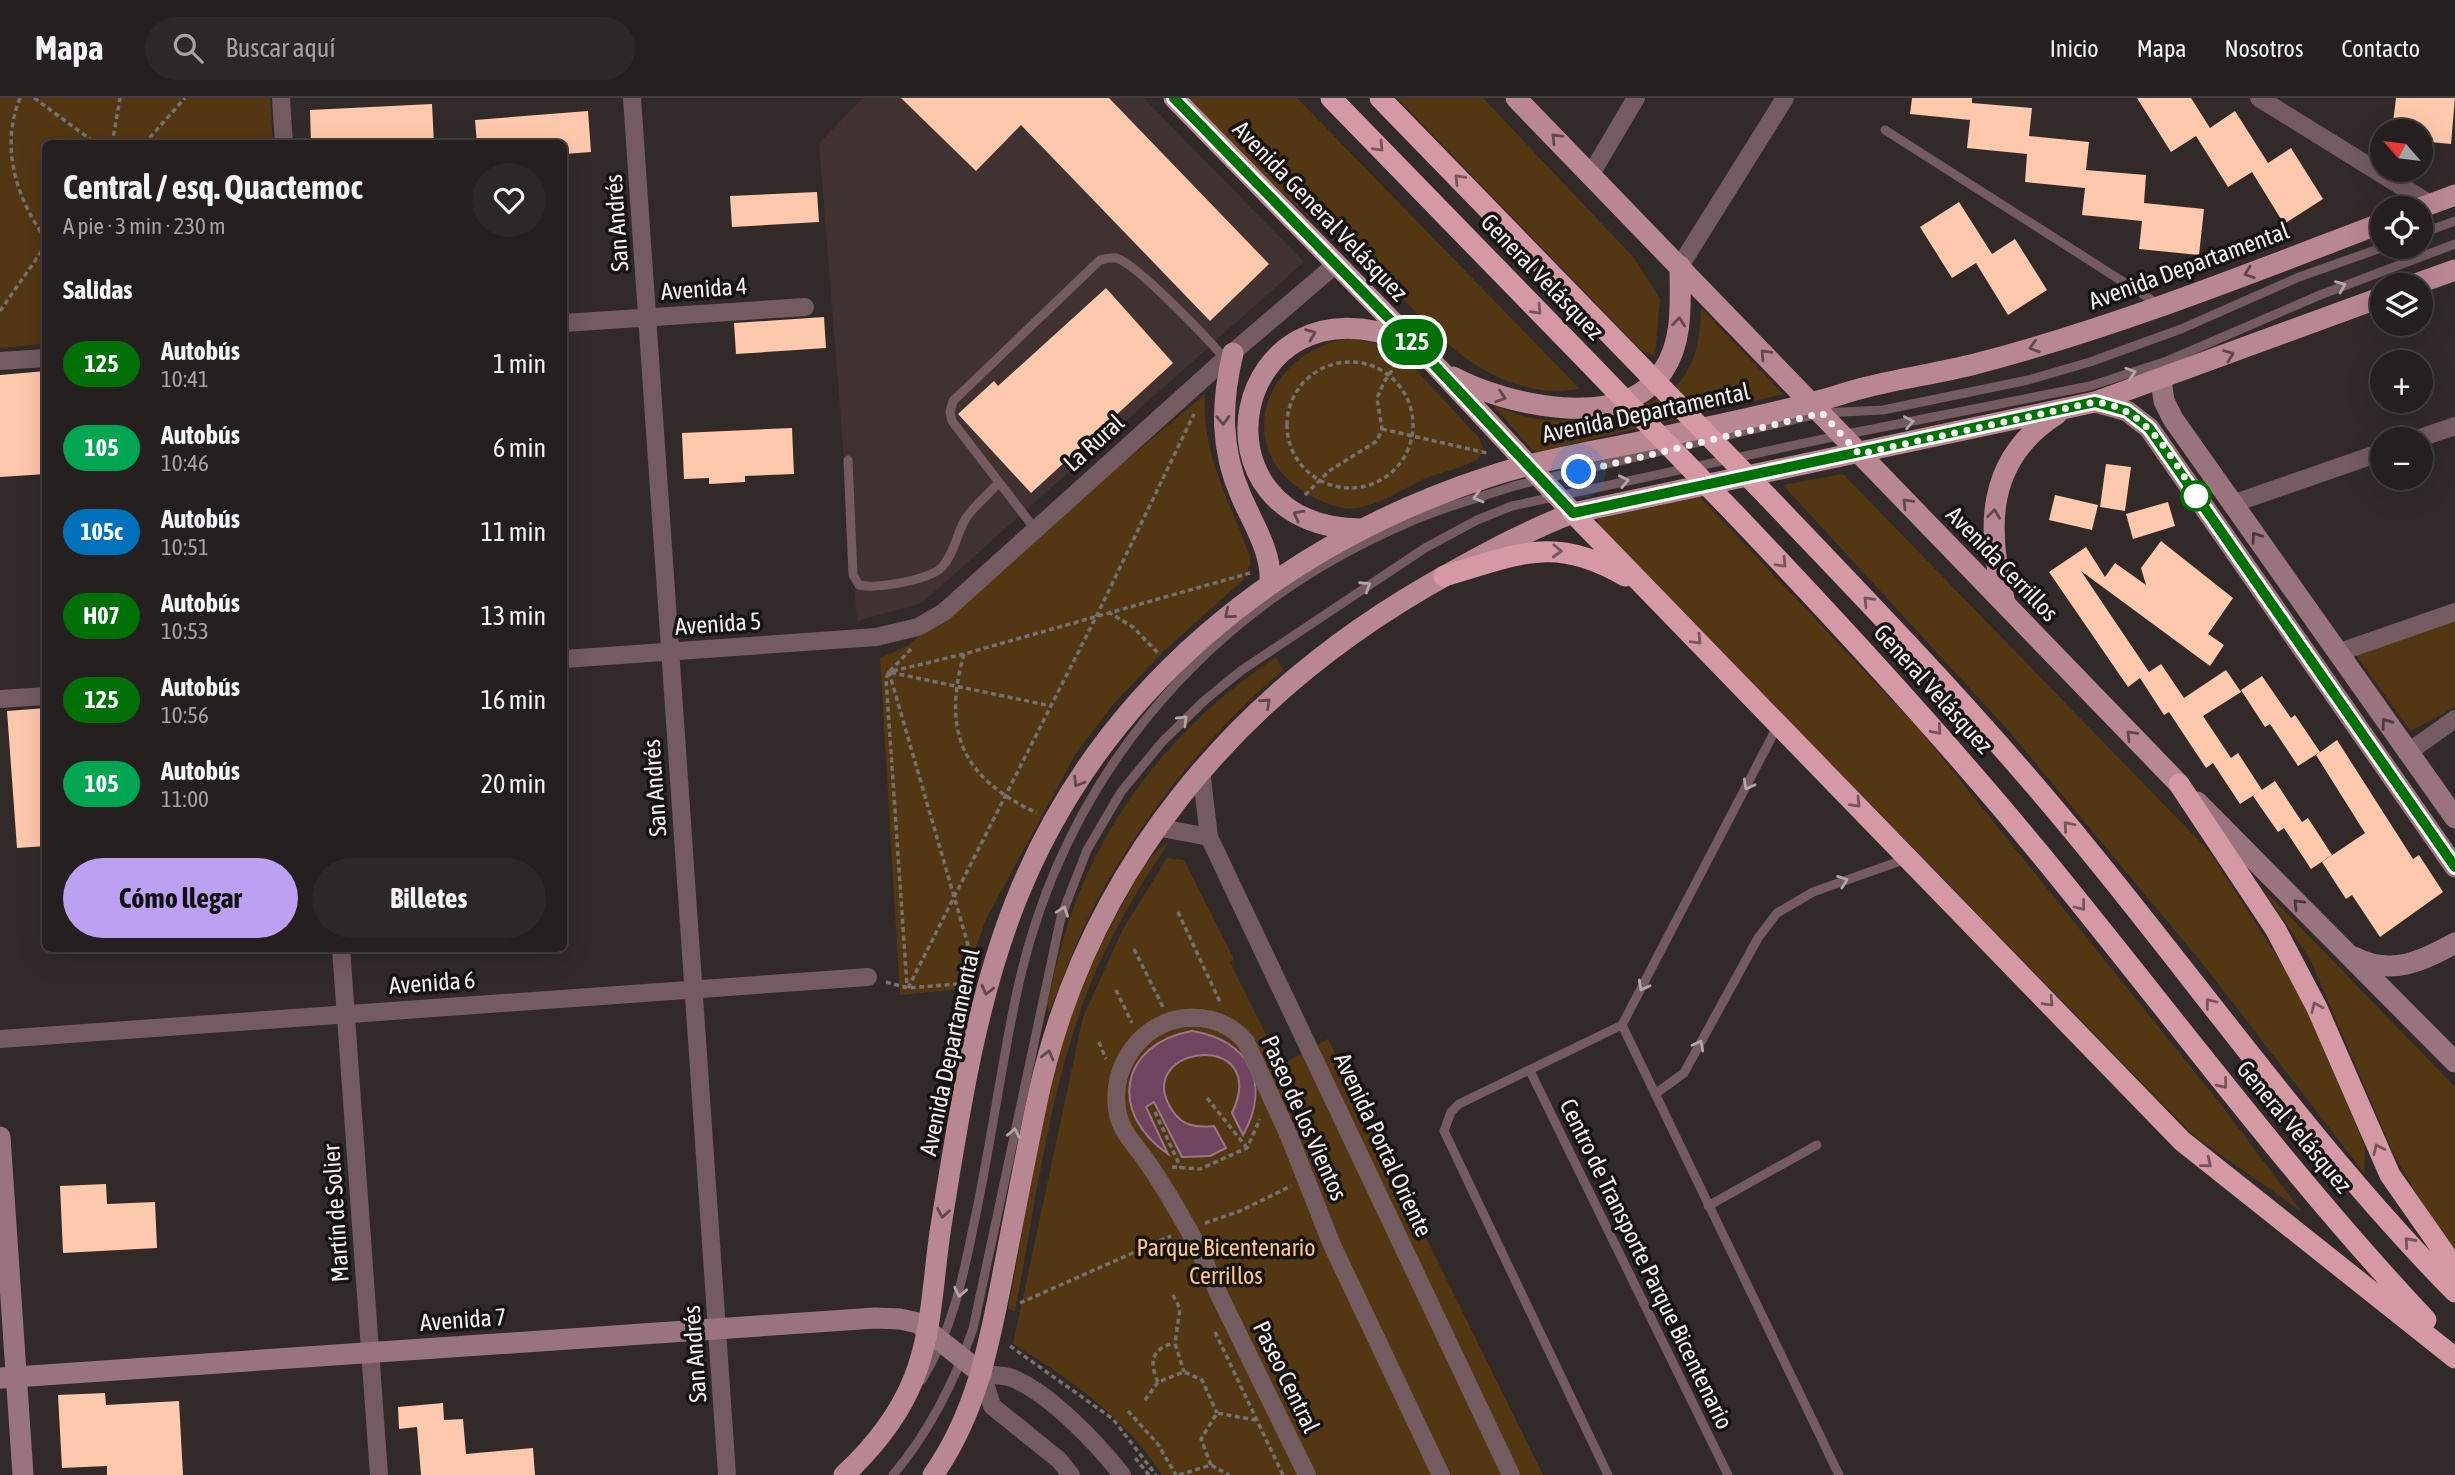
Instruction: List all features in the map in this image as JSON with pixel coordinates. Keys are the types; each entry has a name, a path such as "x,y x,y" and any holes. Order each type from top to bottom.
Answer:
{"highway":[{"name":"General Velásquez","path":"1331,98 1735,514 1934,727 2043,857 2267,1138 2368,1256 2455,1351"},
{"name":"General Velásquez","path":"1380,98 1768,497 1914,650 2014,761 2306,1123 2455,1292"},
{"path":"1573,513 2189,1147 2312,1241 2455,1358"},
{"path":"1444,576 1514,555 1566,550 1611,567 1650,591"},
{"path":"2179,784 2282,940 2317,1007 2390,1175 2455,1268"}],"main road":[{"name":"Avenida General Velásquez","path":"1174,98 1426,357 1573,513"},
{"name":"Avenida Cerrillos","path":"1517,98 2179,784"},
{"path":"2433,203 2455,195"},
{"name":"Avenida Departamental","path":"844,1475 891,1423 915,1376 927,1329 942,1222 981,1012 1002,938 1029,869 1068,797 1122,717 1159,676 1207,632 1270,583 1364,529 1436,495 1529,465 1817,408 1864,387 2016,353 2159,306 2370,227"},
{"path":"1364,529 1326,526 1305,520 1272,495 1261,479 1251,452 1248,418 1251,400 1264,372 1279,354 1317,331 1364,329 1426,357 1498,397 1534,406 1582,407 1628,398 1651,386 1673,352 1679,328 1680,266"},
{"path":"2433,278 2455,270"},
{"path":"933,1475 957,1434 982,1374 1048,1054 1070,985 1103,914 1156,827 1201,770 1282,688 1369,622 1444,576 1537,527 1573,513 2095,402 2370,302"},
{"path":"1229,356 1224,394 1224,440 1236,482 1269,560 1270,583"},
{"path":"2006,605 1992,538 1999,488 2024,443 2064,410"}],"street":[{"path":"281,98 284,140"},
{"name":"San Andrés","path":"632,98 727,1475"},
{"path":"1591,174 1636,98"},
{"path":"1680,266 1784,98"},
{"path":"2259,98 2410,196"},
{"name":"La Rural","path":"876,637 904,632 932,620 1335,265"},
{"name":"Avenida 4","path":"567,323 805,307"},
{"path":"0,361 42,358"},
{"path":"2161,380 2164,401 2173,419 2455,818"},
{"path":"2095,402 2127,411 2149,428 2455,867"},
{"path":"2433,434 2455,426"},
{"path":"2232,504 2370,456"},
{"path":"2337,653 2455,612"},
{"name":"Avenida 5","path":"567,659 876,637"},
{"path":"0,699 42,696"},
{"path":"2407,753 2455,719"},
{"name":"Avenida Portal Oriente","path":"1201,770 1209,837 1511,1475"},
{"name":"Avenida Cerrillos","path":"2179,784 2455,1062"},
{"path":"1156,827 1209,837"},
{"path":"2346,952 2368,963 2399,967 2455,943"},
{"name":"Martín de Solier","path":"341,952 379,1475"},
{"name":"Avenida 6","path":"0,1039 868,978"},
{"name":"Paseo de los Vientos","path":"1222,1301 1188,1229 1144,1157 1122,1129 1116,1096 1123,1063 1140,1039 1171,1021 1196,1018 1231,1027 1246,1042 1332,1245 1441,1475"},
{"path":"0,1137 8,1378 23,1475"},
{"name":"Paseo Central","path":"1222,1301 1307,1475"},
{"name":"Avenida 7","path":"8,1378 883,1318 910,1320 927,1329"},
{"path":"927,1329 982,1374 992,1406 1059,1460 1071,1475"},
{"path":"982,1374 1010,1377 1054,1406 1094,1442 1122,1475"}],"lane":[{"path":"1885,130 2159,306"},
{"path":"2433,229 2455,221"},
{"path":"891,1423 912,1397 944,1343 956,1308 995,1128 1013,1008 1035,928 1072,831 1124,745 1161,699 1214,647 1261,608 1313,573 1384,534 1435,511 1514,486 1551,488 1842,435 2040,396 2128,375 2214,342 2320,295 2455,244"},
{"path":"893,1475 935,1417 962,1357 981,1300 1061,917 1093,839 1139,768 1186,717 1223,684 1415,554 1477,520 1551,488 1817,408 1883,410 1954,397 2090,362 2182,328 2299,277 2370,252"},
{"path":"1035,529 952,421 950,412 953,401 1100,260 1112,257 1127,264 1229,356"},
{"path":"848,460 853,575 859,585 870,587 926,576 941,569 950,556 967,517 999,482"},
{"path":"1608,1475 1444,1131 1451,1112 1459,1104 1622,1025 1779,724"},
{"path":"1654,1094 1684,1073 1758,938 1777,913 1812,892 1909,858"},
{"path":"1622,1025 1839,1475"},
{"name":"Centro de Transporte Parque Bicentenario","path":"1530,1071 1728,1475"},
{"path":"1000,1200 1033,1121"},
{"path":"1708,1206 1816,1145"}],"path":[{"path":"20,98 12,116 10,161 27,214 42,234"},
{"path":"34,98 92,140"},
{"path":"113,140 120,98"},
{"path":"147,140 184,98"},
{"path":"0,311 42,251"},
{"path":"1303,496 1345,459 1368,449 1377,441 1382,429 1377,398 1389,374 1397,363 1426,357"},
{"path":"1345,362 1368,365 1389,374 1409,402 1412,436 1402,461 1393,471 1371,484 1344,487 1319,480 1301,464 1290,443 1289,411 1299,389 1316,372 1345,362"},
{"path":"908,988 1097,615 1199,404"},
{"path":"1382,429 1486,453"},
{"path":"889,672 964,654 1250,573"},
{"path":"1107,612 1133,627 1161,658"},
{"path":"908,988 886,679 889,672 918,642"},
{"path":"964,654 955,686 957,725 966,753 980,776 1006,797 1045,817"},
{"path":"889,672 1051,706"},
{"path":"889,672 974,968"},
{"path":"1178,912 1231,1027"},
{"path":"1135,949 1171,1021"},
{"path":"868,978 908,988 971,983"},
{"path":"1116,990 1140,1039"},
{"path":"1144,1157 1181,1168 1200,1169 1247,1148 1266,1107 1268,1090"},
{"path":"1207,1098 1247,1148"},
{"path":"1155,1112 1181,1168"},
{"path":"1020,1304 1188,1229 1240,1211 1305,1179"},
{"path":"1173,1295 1180,1309 1175,1343 1184,1372"},
{"path":"1158,1382 1152,1367 1154,1354 1175,1343"},
{"path":"1010,1346 1113,1419 1156,1475"},
{"path":"1146,1400 1158,1382 1184,1372 1202,1380 1217,1413"},
{"path":"1128,1411 1157,1443 1177,1475 1211,1465"},
{"path":"1217,1413 1256,1420 1276,1412"},
{"path":"1217,1413 1201,1439 1211,1465 1229,1475"}],"shaded area":[{"path":"863,98 1144,98 1304,262 922,603 857,621 819,143"},
{"path":"1192,1031 1212,1036 1241,1054 1250,1067 1255,1082 1255,1098 1243,1135 1232,1113 1239,1086 1234,1068 1220,1058 1201,1055 1183,1060 1169,1071 1164,1088 1172,1110 1180,1120 1190,1125 1214,1126 1226,1148 1210,1156 1182,1157 1154,1102 1146,1107 1168,1154 1149,1137 1136,1119 1130,1100 1130,1082 1137,1065 1149,1050 1168,1038"}],"green space":[{"path":"0,98 270,98 273,140 42,140 42,344 0,348"},
{"path":"1186,98 1297,98 1580,389 1547,391 1511,383 1483,369 1457,351 1410,306 1348,234 1326,232 1238,154"},
{"path":"1397,98 1483,98 1635,259 1660,299 1655,356 1641,350"},
{"path":"1701,308 1783,394 1535,453 1493,405 1528,417 1564,420 1618,412 1654,400 1678,384 1690,366 1699,338"},
{"path":"1351,338 1382,345 1403,356 1479,438 1483,448 1479,458 1424,479 1382,500 1356,508 1324,502 1288,479 1271,456 1264,431 1267,406 1277,383 1295,362 1320,347"},
{"path":"1205,394 1205,416 1212,458 1250,557 1250,565 1243,580 1166,649 1116,701 1076,753 986,919 965,979 965,989 900,995 880,658 907,646"},
{"path":"1843,474 2210,852 2285,969 2319,1035 2365,1147 2364,1173 2203,964 2008,730 1783,485"},
{"path":"1700,497 1918,728 2222,1106 2301,1211 2193,1135 1601,528 1597,519"},
{"path":"2455,620 2455,707 2411,731 2356,655"},
{"path":"1276,657 1283,670 1229,721 1178,778 1113,871 1088,917 1049,1013 1047,1004 1073,909 1094,860 1113,825 1159,761 1185,732 1213,705"},
{"path":"1169,842 1119,924 1097,968 1080,1012 1050,1123 1015,1311 1008,1309 1043,1121 1072,1011 1095,957 1137,878 1154,854"},
{"name":"Parque Bicentenario Cerrillos","path":"1167,858 1184,860 1234,959 1230,962 1281,1065 1328,1039 1543,1475 1162,1475 1114,1417 1055,1371 1013,1344 1083,1017 1123,929"},
{"path":"2262,888 2455,1087 2455,1250 2426,1210 2395,1157 2310,959"}],"building":[{"path":"901,98 1109,98 1269,264 1210,321 1021,125 976,171"},
{"path":"1912,98 1972,98 1972,103 2032,108 2029,136 2089,142 2086,170 2146,175 2144,203 2204,209 2199,255 2139,249 2142,221 2082,215 2085,188 2025,182 2027,154 1967,148 1970,120 1910,114"},
{"path":"2137,98 2191,98 2210,128 2235,111 2268,163 2291,148 2323,199 2284,224 2252,172 2228,187 2196,136 2171,152"},
{"path":"2396,98 2455,98 2451,144 2433,142 2433,119 2393,119"},
{"path":"432,104 434,140 311,140 310,110"},
{"path":"588,111 591,152 567,154 567,140 477,140 475,120"},
{"path":"817,192 819,222 732,227 730,196"},
{"path":"1959,202 1992,254 2015,239 2047,290 2008,315 1976,263 1952,278 1920,227"},
{"path":"1106,288 1173,363 1031,493 958,414 994,381 998,386"},
{"path":"824,317 826,348 736,354 734,323"},
{"path":"42,371 42,474 0,477 0,375"},
{"path":"792,428 794,474 745,476 745,482 709,484 709,478 684,479 682,433"},
{"path":"2106,464 2131,467 2125,511 2100,507"},
{"path":"2055,495 2098,505 2092,530 2049,520"},
{"path":"2168,502 2175,526 2133,539 2126,514"},
{"path":"2161,541 2233,598 2208,634 2224,645 2210,666 2081,571 2149,672 2161,664 2184,698 2226,670 2241,692 2203,716 2231,758 2238,753 2262,790 2240,804 2213,763 2206,768 2169,712 2164,715 2140,678 2128,687 2049,572 2086,547 2105,577 2115,563 2146,585 2141,568"},
{"path":"2262,676 2291,718 2295,715 2320,752 2298,766 2270,724 2265,727 2241,690"},
{"path":"42,708 42,846 17,848 7,711"},
{"path":"2337,740 2413,859 2419,855 2443,892 2380,937 2352,895 2346,899 2322,862 2365,833 2316,755"},
{"path":"2275,781 2302,822 2308,818 2332,855 2311,869 2284,828 2278,832 2253,796"},
{"path":"106,1184 107,1204 155,1202 157,1248 63,1253 60,1186"},
{"path":"105,1393 106,1405 179,1401 183,1475 107,1475 107,1466 62,1468 58,1395"},
{"path":"443,1403 444,1420 463,1419 466,1454 533,1448 535,1475 421,1475 417,1427 399,1429 398,1407"}],"bus line":[{"name":"125","path":"1174,98 1438,369 1573,513 2095,402 2117,406 2136,416 2149,428 2455,867"}],"route":[{"path":"1579,472 1822,413 1859,454 2095,402 2117,406 2144,423 2196,496"}]}
